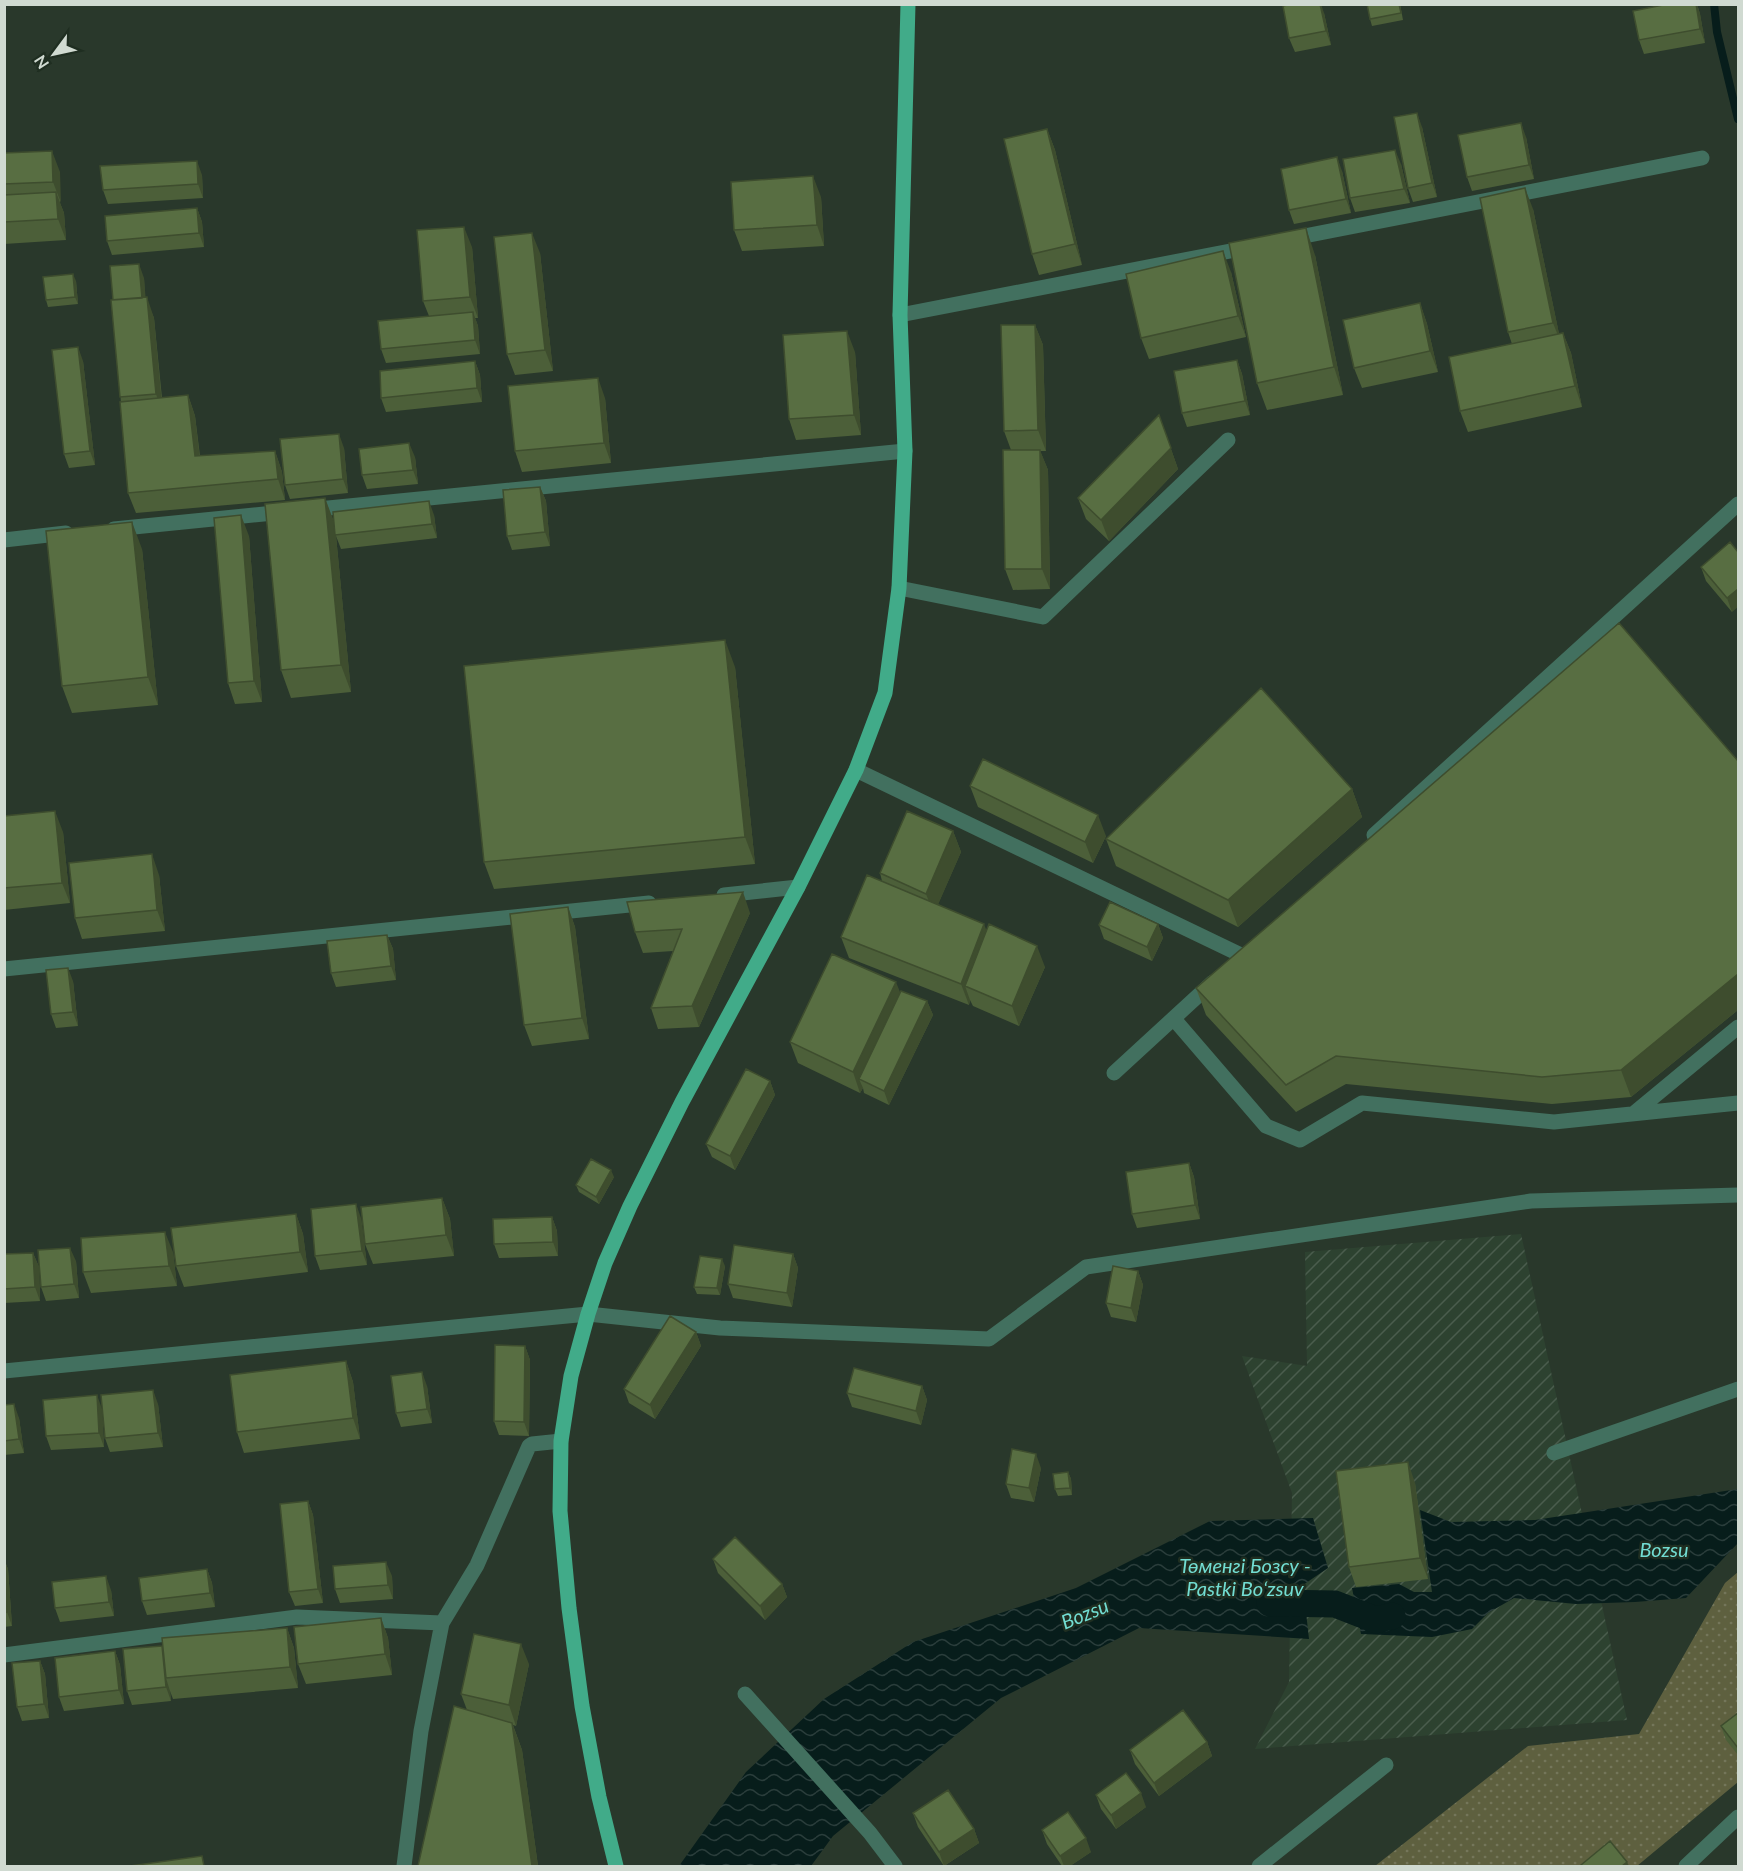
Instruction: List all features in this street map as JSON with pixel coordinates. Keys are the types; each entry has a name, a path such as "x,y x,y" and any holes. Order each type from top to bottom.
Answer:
{"main road":[{"path":"616,1866 592,1763 569,1608 560,1511 561,1441 572,1376 588,1314 605,1263 630,1206 682,1102 798,887 856,770 885,693 899,588 905,451 900,315 908,4"}],"street":[{"path":"900,315 1702,158"},
{"path":"899,588 1043,617 1228,440"},
{"path":"99,530 905,451"},
{"path":"1366,842 1738,504"},
{"path":"4,540 76,532"},
{"path":"856,770 1237,959 1113,1073"},
{"path":"703,897 798,887"},
{"path":"4,969 668,901"},
{"path":"1174,1019 1266,1126 1299,1140 1362,1102 1554,1122 1738,1103"},
{"path":"1633,1114 1738,1027"},
{"path":"4,1371 588,1314 720,1328 988,1339 1086,1266 1531,1201 1738,1195"},
{"path":"1554,1453 1738,1389"},
{"path":"404,1866 421,1731 442,1623 477,1565 529,1446 561,1441"},
{"path":"4,1655 297,1617 442,1623"},
{"path":"745,1694 870,1833 895,1866"},
{"path":"1259,1866 1386,1765"},
{"path":"1686,1866 1738,1817"}],"shaded area":[{"path":"1521,1234 1627,1720 1255,1749 1289,1682 1292,1493 1242,1356 1307,1366 1305,1252"},
{"path":"1738,1572 1738,1782 1637,1866 1375,1866 1528,1746 1639,1734 1725,1583"}],"water":[{"name":"Төменгі Бозсу - Pastki Boʻzsuv","path":"1738,1489 1738,1543 1686,1598 1576,1604 1514,1598 1488,1613 1472,1629 1432,1637 1361,1634 1352,1588 1399,1584 1414,1592 1432,1592 1420,1510 1451,1522 1535,1520"},
{"name":"Төменгі Бозсу - Pastki Boʻzsuv","path":"1313,1518 1328,1568 1303,1585 1309,1639 1139,1628 1001,1698 833,1836 811,1866 679,1866 746,1772 824,1699 913,1642 1076,1588 1210,1521"}],"building":[{"path":"1320,4 1326,31 1289,38 1283,6"},
{"path":"1367,4 1399,4 1401,13 1370,19"},
{"path":"1668,4 1696,4 1700,29 1639,40 1633,11"},
{"path":"1417,113 1432,183 1408,188 1394,117"},
{"path":"1521,123 1529,165 1467,177 1458,135"},
{"path":"1047,129 1075,244 1032,254 1004,139"},
{"path":"1395,150 1404,189 1350,198 1343,159"},
{"path":"52,151 53,182 4,184 4,153"},
{"path":"1337,157 1346,199 1289,210 1281,169"},
{"path":"197,161 198,184 103,190 100,166"},
{"path":"813,176 817,225 734,230 731,182"},
{"path":"1525,188 1553,323 1508,332 1480,198"},
{"path":"56,192 58,219 4,222 4,195"},
{"path":"197,208 199,233 107,241 105,216"},
{"path":"464,227 470,297 423,301 417,230"},
{"path":"1306,228 1334,367 1257,383 1229,243"},
{"path":"532,233 545,350 507,354 494,237"},
{"path":"1223,251 1238,316 1141,338 1126,274"},
{"path":"139,264 142,298 113,300 110,266"},
{"path":"73,274 75,297 46,300 43,277"},
{"path":"147,297 156,394 120,397 111,300"},
{"path":"1420,303 1430,351 1354,368 1343,320"},
{"path":"473,312 475,340 381,349 378,321"},
{"path":"1001,325 1035,325 1038,430 1004,431"},
{"path":"847,331 854,415 789,419 783,335"},
{"path":"1563,333 1575,386 1460,411 1449,357"},
{"path":"78,347 90,451 64,454 52,350"},
{"path":"1237,360 1245,401 1182,413 1174,371"},
{"path":"475,361 477,388 381,398 380,371"},
{"path":"598,378 604,443 515,451 508,386"},
{"path":"188,395 195,456 275,451 278,479 128,493 120,402"},
{"path":"1159,415 1171,448 1101,520 1078,498"},
{"path":"339,434 343,479 285,485 280,439"},
{"path":"409,443 413,470 362,475 359,449"},
{"path":"1003,450 1040,450 1042,569 1005,569"},
{"path":"540,487 545,532 507,536 503,490"},
{"path":"325,498 341,665 281,670 265,504"},
{"path":"429,501 432,524 335,535 333,512"},
{"path":"241,515 254,681 228,683 214,518"},
{"path":"132,522 148,677 62,686 46,531"},
{"path":"1730,542 1738,552 1738,589 1727,598 1701,567"},
{"path":"1619,623 1738,761 1738,974 1621,1070 1542,1077 1336,1056 1286,1085 1196,988"},
{"path":"725,640 745,837 484,862 464,666"},
{"path":"1261,688 1352,789 1228,900 1106,839"},
{"path":"983,759 1098,815 1085,842 970,786"},
{"path":"55,811 62,883 4,888 4,816"},
{"path":"907,811 953,831 926,894 880,873"},
{"path":"152,854 157,910 75,918 69,863"},
{"path":"867,875 984,924 961,984 841,937"},
{"path":"743,892 692,1006 651,1008 682,929 635,932 627,902"},
{"path":"1110,902 1158,924 1147,947 1099,925"},
{"path":"568,907 582,1018 524,1025 510,914"},
{"path":"989,924 1037,946 1012,1006 965,986"},
{"path":"387,935 391,966 331,973 327,941"},
{"path":"832,954 896,982 853,1072 790,1042"},
{"path":"68,968 73,1012 51,1014 46,970"},
{"path":"901,991 927,1001 884,1091 859,1079"},
{"path":"746,1069 770,1081 730,1156 706,1144"},
{"path":"591,1159 611,1170 596,1197 576,1185"},
{"path":"1189,1163 1195,1205 1132,1214 1126,1172"},
{"path":"442,1198 446,1235 365,1244 361,1207"},
{"path":"356,1204 362,1251 315,1256 311,1209"},
{"path":"296,1214 300,1252 176,1266 171,1228"},
{"path":"552,1217 553,1242 494,1244 493,1219"},
{"path":"165,1232 169,1266 83,1272 81,1238"},
{"path":"734,1245 793,1254 787,1293 728,1284"},
{"path":"70,1248 74,1284 41,1287 38,1250"},
{"path":"33,1253 35,1287 4,1289 4,1254"},
{"path":"700,1256 722,1259 717,1288 694,1287"},
{"path":"1113,1266 1138,1271 1131,1308 1106,1303"},
{"path":"670,1316 696,1332 650,1405 624,1389"},
{"path":"495,1345 525,1346 524,1422 494,1421"},
{"path":"346,1361 353,1418 237,1432 230,1375"},
{"path":"854,1368 922,1386 916,1411 847,1393"},
{"path":"422,1372 427,1409 396,1413 391,1376"},
{"path":"153,1390 158,1433 105,1438 101,1395"},
{"path":"97,1395 99,1433 46,1436 43,1400"},
{"path":"14,1404 19,1439 4,1441 4,1405"},
{"path":"1012,1449 1036,1454 1029,1488 1006,1484"},
{"path":"1408,1462 1420,1558 1349,1567 1336,1471"},
{"path":"1068,1472 1070,1488 1055,1489 1053,1474"},
{"path":"308,1501 318,1589 289,1592 280,1504"},
{"path":"735,1537 782,1584 760,1606 713,1559"},
{"path":"386,1562 388,1585 335,1589 333,1566"},
{"path":"207,1569 210,1593 142,1601 139,1578"},
{"path":"4,1573 7,1612 4,1613"},
{"path":"106,1576 109,1602 55,1608 52,1582"},
{"path":"381,1618 385,1654 298,1664 294,1627"},
{"path":"287,1628 290,1667 166,1678 162,1638"},
{"path":"474,1634 521,1644 509,1705 461,1694"},
{"path":"162,1646 166,1687 127,1691 123,1649"},
{"path":"115,1651 119,1690 59,1697 55,1658"},
{"path":"40,1661 44,1704 17,1707 12,1663"},
{"path":"454,1706 512,1723 532,1866 418,1866"},
{"path":"1183,1710 1207,1742 1154,1783 1130,1750"},
{"path":"1738,1713 1738,1748 1721,1726"},
{"path":"1126,1773 1141,1793 1111,1815 1096,1795"},
{"path":"948,1790 974,1829 939,1852 913,1813"},
{"path":"1068,1812 1086,1838 1060,1856 1042,1830"},
{"path":"1610,1841 1627,1862 1622,1866 1581,1865"},
{"path":"202,1856 204,1866 130,1866"}],"waterway":[{"path":"1714,4 1717,32 1738,119"},
{"name":"Bozsu","path":"1270,1603 1335,1604 1376,1620 1392,1616"}]}
